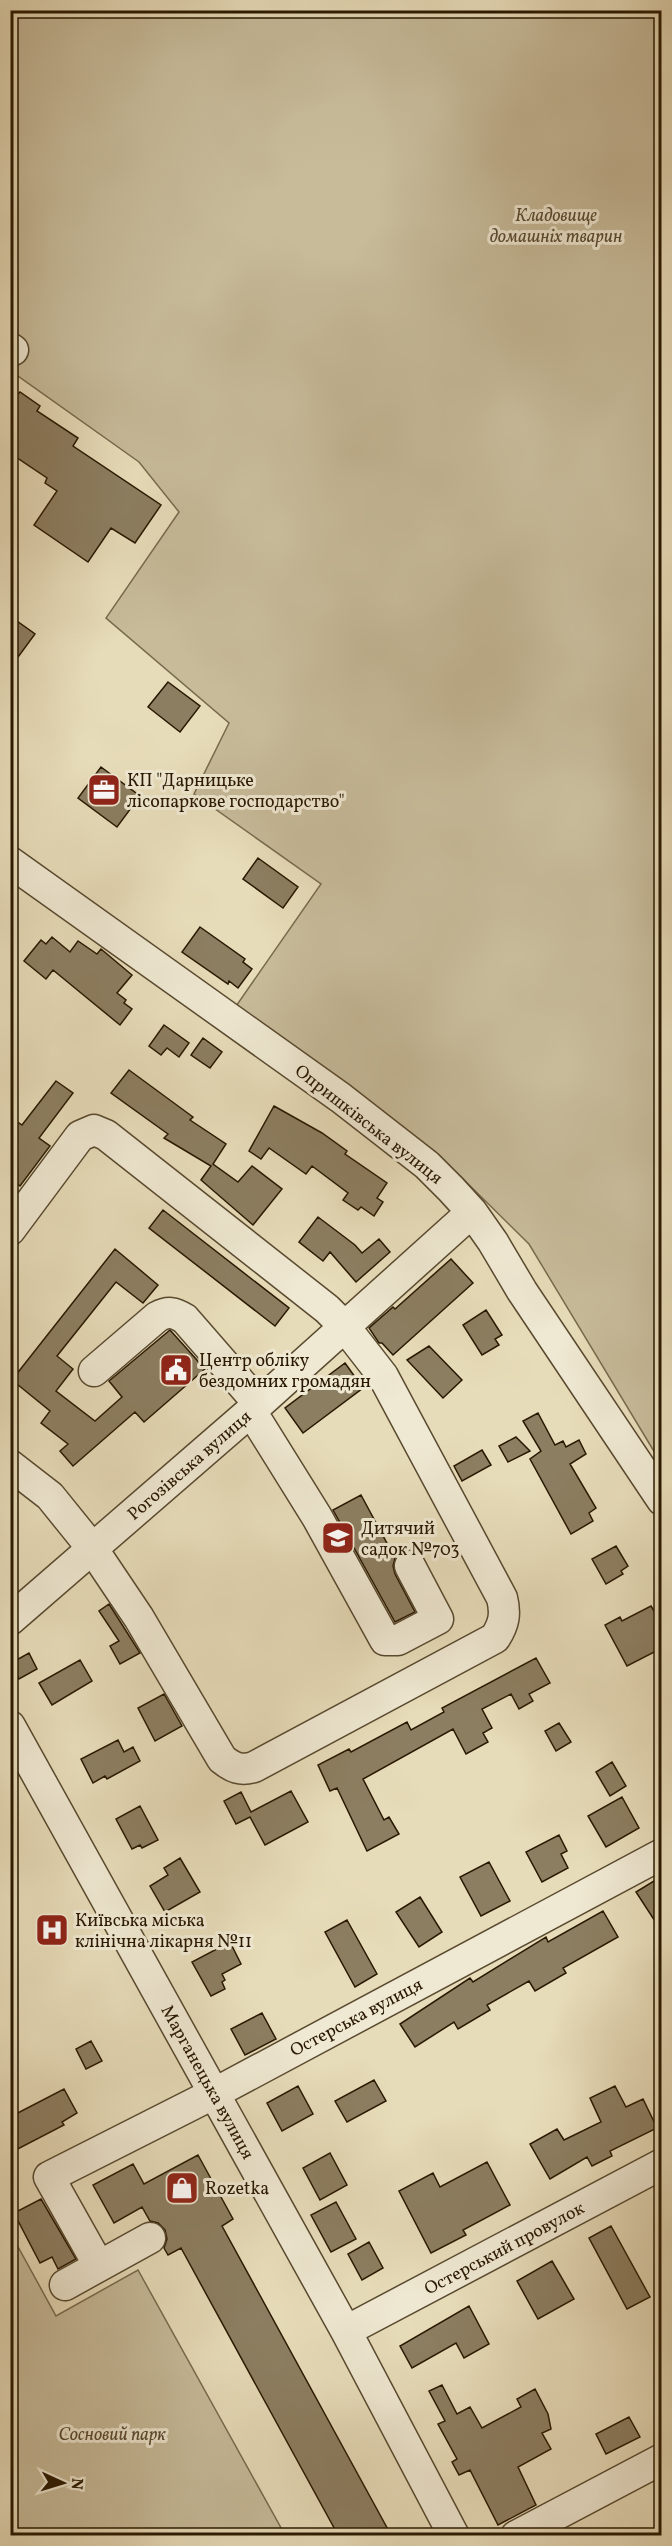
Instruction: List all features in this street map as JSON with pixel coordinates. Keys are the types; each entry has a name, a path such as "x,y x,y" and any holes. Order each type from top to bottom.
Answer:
{"street":[{"name":"Опришківська вулиця","path":"10,862 341,1098 427,1165 472,1212 662,1500"},
{"path":"10,1230 80,1136 94,1130 115,1142 327,1309 345,1327 383,1376 502,1598 505,1611 503,1626 495,1638 254,1767 245,1770 232,1767 222,1760 140,1618 92,1548 50,1496 10,1465"},
{"name":"Рогозівська вулиця","path":"10,1620 255,1408 472,1212"},
{"path":"94,1371 157,1317 175,1312 184,1319 255,1408 385,1640 398,1640 438,1619 410,1566"},
{"name":"Марганецька вулиця","path":"10,1726 346,2331 454,2535"},
{"name":"Остерська вулиця","path":"99,2266 49,2177 215,2093 662,1854"},
{"name":"Остерський провулок","path":"346,2331 662,2164"},
{"path":"66,2285 150,2238"},
{"path":"516,2535 662,2459"}],"green space":[{"name":"Кладовище домашніх тварин","path":"11,11 661,11 661,1463 529,1244 457,1173 335,1078 234,1009 321,884 194,794 229,723 106,618 179,512 139,462 11,371"},
{"name":"Сосновий парк","path":"11,2234 56,2316 138,2270 285,2535 11,2535"}],"building":[{"path":"10,391 17,395 20,392 40,406 37,411 78,438 73,446 161,505 135,543 111,528 88,562 34,525 57,491 45,483 47,478 10,453"},
{"path":"10,616 35,634 10,668"},
{"path":"168,682 200,706 180,732 148,707"},
{"path":"101,767 140,796 117,827 78,798"},
{"path":"258,858 298,887 283,908 243,879"},
{"path":"200,927 245,959 243,962 252,969 238,988 229,981 228,984 182,952"},
{"path":"52,937 70,952 78,941 97,954 101,949 132,975 117,993 132,1009 120,1025 53,970 46,979 24,961 41,940 46,944"},
{"path":"164,1025 189,1043 179,1057 167,1048 161,1055 149,1046"},
{"path":"203,1038 222,1052 210,1068 191,1055"},
{"path":"129,1070 193,1117 190,1120 226,1144 213,1164 238,1182 252,1166 282,1189 253,1225 201,1180 211,1166 164,1138 168,1134 111,1093"},
{"path":"56,1081 73,1093 39,1138 50,1146 20,1186 10,1178 10,1117 22,1125"},
{"path":"274,1106 322,1133 347,1151 345,1154 387,1183 377,1198 383,1202 374,1216 361,1207 358,1210 343,1200 348,1193 312,1166 306,1174 269,1148 261,1159 249,1151"},
{"path":"163,1210 289,1308 275,1326 149,1228"},
{"path":"318,1217 362,1253 379,1239 390,1252 356,1282 330,1252 323,1261 299,1242"},
{"path":"115,1249 158,1285 143,1303 116,1282 57,1356 73,1369 56,1391 95,1421 122,1397 109,1381 170,1330 205,1369 144,1422 135,1412 73,1466 60,1451 68,1444 41,1423 50,1411 12,1380"},
{"path":"451,1259 473,1283 393,1355 382,1343 379,1343 369,1328 393,1307 395,1309"},
{"path":"486,1310 502,1335 495,1339 499,1345 482,1355 463,1325"},
{"path":"429,1346 462,1380 443,1398 407,1360"},
{"path":"345,1363 363,1388 303,1433 285,1408"},
{"path":"538,1413 555,1445 563,1441 566,1447 579,1440 586,1454 570,1464 596,1508 589,1513 593,1521 571,1534 530,1459 541,1451 523,1421"},
{"path":"516,1437 530,1451 508,1462 499,1446"},
{"path":"482,1450 491,1465 462,1481 454,1466"},
{"path":"361,1495 395,1558 393,1566 395,1574 415,1612 395,1622 333,1510"},
{"path":"616,1546 628,1566 621,1571 623,1574 606,1584 592,1559"},
{"path":"109,1604 140,1653 120,1664 110,1646 119,1641 99,1611"},
{"path":"651,1606 654,1611 662,1607 662,1648 627,1666 605,1625 620,1617 622,1621"},
{"path":"29,1653 37,1669 19,1679 11,1663"},
{"path":"536,1658 550,1683 529,1694 533,1701 519,1709 511,1694 482,1709 492,1728 483,1733 488,1742 466,1754 453,1729 363,1779 384,1820 389,1817 399,1834 367,1851 337,1788 330,1791 318,1765 349,1749 351,1752 407,1722 411,1730 444,1712 442,1708"},
{"path":"80,1660 92,1681 52,1705 39,1683"},
{"path":"164,1694 182,1726 155,1741 138,1708"},
{"path":"559,1723 571,1742 556,1751 545,1731"},
{"path":"118,1740 124,1752 133,1747 140,1761 107,1779 105,1776 93,1783 81,1759"},
{"path":"612,1762 626,1786 610,1796 596,1772"},
{"path":"291,1791 308,1822 265,1845 250,1817 236,1824 224,1801 241,1792 251,1812"},
{"path":"622,1797 639,1828 606,1847 588,1816"},
{"path":"140,1806 158,1840 142,1848 140,1845 132,1849 116,1819"},
{"path":"559,1835 567,1851 561,1854 568,1868 542,1882 526,1852"},
{"path":"180,1858 200,1892 165,1912 150,1886 168,1875 164,1868"},
{"path":"489,1862 510,1901 481,1916 460,1877"},
{"path":"662,1876 662,1932 636,1892"},
{"path":"420,1897 442,1932 419,1947 396,1912"},
{"path":"603,1911 618,1937 563,1968 566,1973 535,1991 529,1981 487,2005 490,2010 458,2029 454,2022 415,2047 400,2024 470,1978 473,1982 546,1937 548,1942"},
{"path":"347,1920 377,1974 355,1987 325,1932"},
{"path":"230,1942 241,1964 222,1974 225,1989 211,1996 192,1962"},
{"path":"262,2013 276,2039 245,2055 231,2029"},
{"path":"91,2041 102,2061 86,2069 76,2049"},
{"path":"374,2080 386,2101 347,2122 335,2101"},
{"path":"298,2086 313,2114 282,2131 267,2103"},
{"path":"615,2086 626,2107 643,2099 657,2128 610,2151 612,2156 592,2166 587,2157 550,2179 530,2144 557,2129 564,2140 601,2122 590,2098"},
{"path":"64,2089 77,2113 62,2122 64,2125 10,2153 10,2117"},
{"path":"330,2153 347,2185 320,2200 303,2168"},
{"path":"198,2155 233,2219 222,2226 391,2535 338,2535 181,2248 168,2255 164,2248 167,2239 165,2230 158,2223 150,2221 142,2207 114,2223 93,2185 133,2164 144,2184"},
{"path":"487,2162 510,2205 463,2230 466,2235 431,2253 399,2191 433,2173 440,2187"},
{"path":"41,2199 76,2259 58,2269 52,2257 40,2263 14,2213"},
{"path":"336,2202 356,2239 331,2252 311,2215"},
{"path":"611,2226 650,2297 627,2309 589,2238"},
{"path":"369,2242 383,2268 362,2280 348,2254"},
{"path":"552,2261 574,2299 538,2319 517,2281"},
{"path":"469,2306 489,2344 464,2358 456,2343 412,2368 400,2346"},
{"path":"442,2385 457,2414 470,2407 482,2428 521,2407 517,2399 535,2389 548,2414 551,2429 542,2433 551,2449 518,2467 536,2505 498,2525 470,2470 459,2475 452,2462 457,2459 438,2424 445,2421 429,2391"},
{"path":"629,2417 640,2437 606,2454 596,2434"}],"place":[{"name":"КП \"Дарницьке лісопаркове господарство\"","path":"104,790"},
{"name":"Центр обліку бездомних громадян","path":"176,1370"},
{"name":"Дитячий садок №703","path":"338,1538"},
{"name":"Київська міська клінічна лікарня №11","path":"52,1930"},
{"name":"Rozetka","path":"182,2188"}]}
